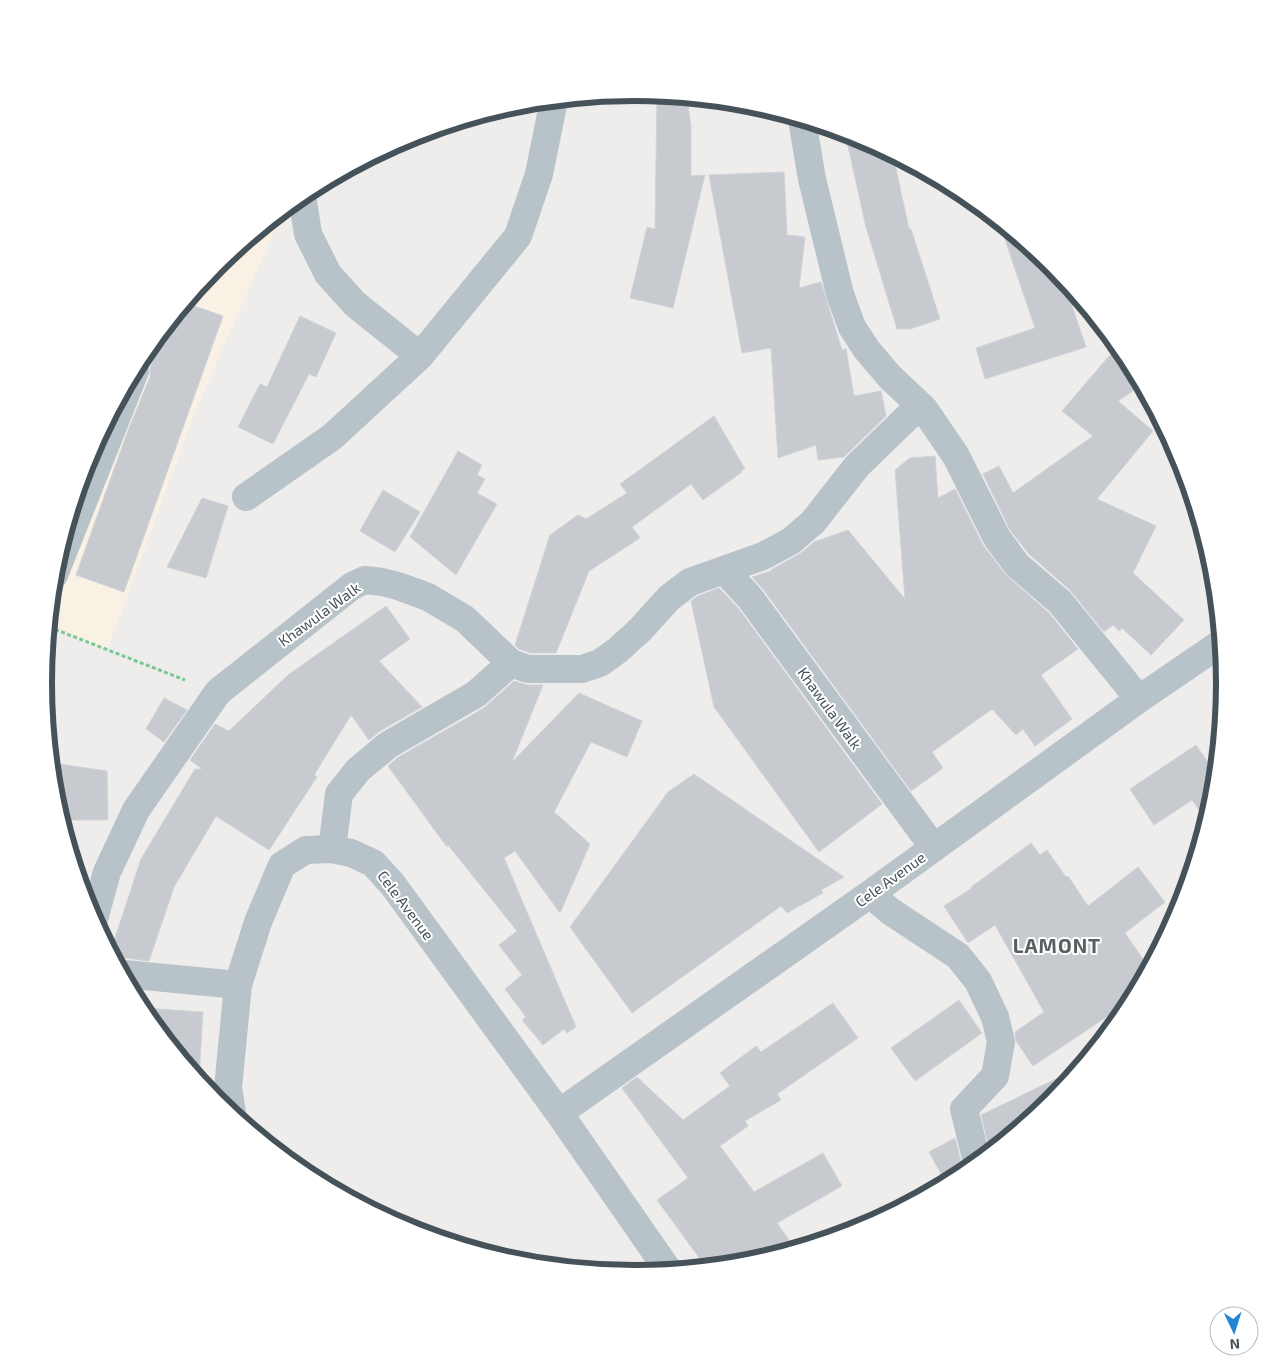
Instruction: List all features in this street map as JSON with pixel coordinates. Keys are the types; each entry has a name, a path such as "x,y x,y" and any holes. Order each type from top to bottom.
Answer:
{"street":[{"path":"246,497 332,437 420,356 518,236 540,174 553,107"},
{"path":"803,126 812,179 840,294 852,327 867,350 890,377 920,405 956,456 997,538 1017,565 1060,602 1139,699"},
{"path":"303,204 308,234 328,274 355,304 420,356"},
{"name":"Khawula Walk","path":"98,907 108,872 136,810 218,692 352,586 365,580 398,586 428,597 465,619 511,663 528,669 582,669 600,663 618,650 640,630 669,598 690,582 763,556 792,541 813,522 857,466 920,405"},
{"path":"75,522 114,424"},
{"name":"Khawula Walk","path":"724,570 750,598 934,848"},
{"name":"Cele Avenue","path":"559,1113 870,894 1139,699 1215,647"},
{"path":"332,849 339,794 358,770 388,745 476,694 511,663"},
{"name":"Cele Avenue","path":"230,1102 228,1088 238,984 258,922 282,865 306,850 332,849 351,853 374,863 393,885 559,1113 664,1264"},
{"path":"870,894 890,911 958,956 978,981 995,1017 1001,1042 995,1076 964,1109 976,1154"},
{"path":"130,975 238,984"}],"path":[{"path":"55,629 218,692"}],"shaded area":[{"path":"278,223 195,412 107,651 55,630 57,607 72,532 97,460 130,392 173,329 223,271"}],"building":[{"path":"657,102 688,104 691,127 691,176 705,175 673,308 630,298 647,227 655,229"},
{"path":"847,141 895,162 909,229 911,229 940,319 910,329 897,329 866,227"},
{"path":"784,172 787,235 805,237 799,288 821,282 842,350 846,349 854,396 881,391 886,416 844,457 818,460 816,445 778,458 771,348 742,353 709,175"},
{"path":"1002,232 1046,271 1068,295 1086,347 985,379 976,348 1035,328"},
{"path":"192,305 223,316 124,592 76,575 127,433 150,377 150,368 156,354"},
{"path":"300,316 336,333 316,377 309,374 273,444 238,427 260,384 267,387"},
{"path":"1110,355 1114,355 1137,389 1118,401 1153,431 1097,499 1156,526 1133,573 1184,620 1151,655 1122,628 1119,631 1113,625 1104,632 1070,590 1029,554 1010,530 983,474 999,466 1013,493 1093,436 1062,411"},
{"path":"714,416 745,469 741,470 742,472 703,500 691,484 632,527 640,538 589,571 556,653 531,653 519,649 515,645 550,535 578,515 586,519 627,493 620,484"},
{"path":"458,451 482,465 477,475 485,479 477,493 497,504 456,575 410,537"},
{"path":"935,456 938,498 955,489 983,545 1005,574 1049,613 1078,649 1041,675 1072,719 1035,746 1023,729 1016,735 992,709 932,752 943,768 911,791 763,589 752,577 771,571 801,553 814,542 848,530 905,599 895,470 910,458"},
{"path":"383,490 420,512 395,552 360,531"},
{"path":"202,498 228,506 206,578 167,567"},
{"path":"719,588 738,608 882,804 819,852 714,707 691,601 698,596"},
{"path":"386,606 410,639 379,661 422,707 380,731 369,740 351,715 314,775 317,777 269,850 216,816 174,887 149,961 123,959 114,942 141,859 195,769 202,769 190,760 215,724 229,731 288,675"},
{"path":"514,681 528,685 543,685 512,762 579,693 642,721 627,757 591,742 554,812 590,844 560,913 515,851 504,858 576,1027 567,1033 564,1029 543,1045 522,1020 526,1017 505,989 522,975 499,945 517,931 448,845 447,847 388,766 397,758 484,708"},
{"path":"164,698 187,710 164,742 146,729"},
{"path":"1196,745 1211,766 1201,813 1192,800 1154,825 1130,789"},
{"path":"58,764 107,771 108,820 69,820"},
{"path":"694,774 844,877 821,890 823,893 787,913 781,906 632,1013 570,927 668,792"},
{"path":"1031,843 1040,855 1047,850 1066,877 1068,876 1088,906 1138,867 1165,902 1125,933 1145,962 1114,1012 1033,1066 1016,1041 1015,1032 1044,1012 995,925 968,943 944,906"},
{"path":"959,1000 982,1033 915,1081 891,1048"},
{"path":"833,1003 858,1038 777,1094 781,1100 745,1121 748,1126 720,1146 754,1192 823,1153 842,1186 777,1223 791,1243 748,1254 702,1261 657,1200 688,1178 622,1088 637,1077 683,1120 730,1086 720,1073 756,1046 761,1052"},
{"path":"153,1009 203,1012 200,1070"},
{"path":"1065,1074 1018,1121 989,1145 981,1115"},
{"path":"955,1138 962,1164 942,1176 929,1152"}],"district":[{"name":"LAMONT","path":"1057,945"}]}
